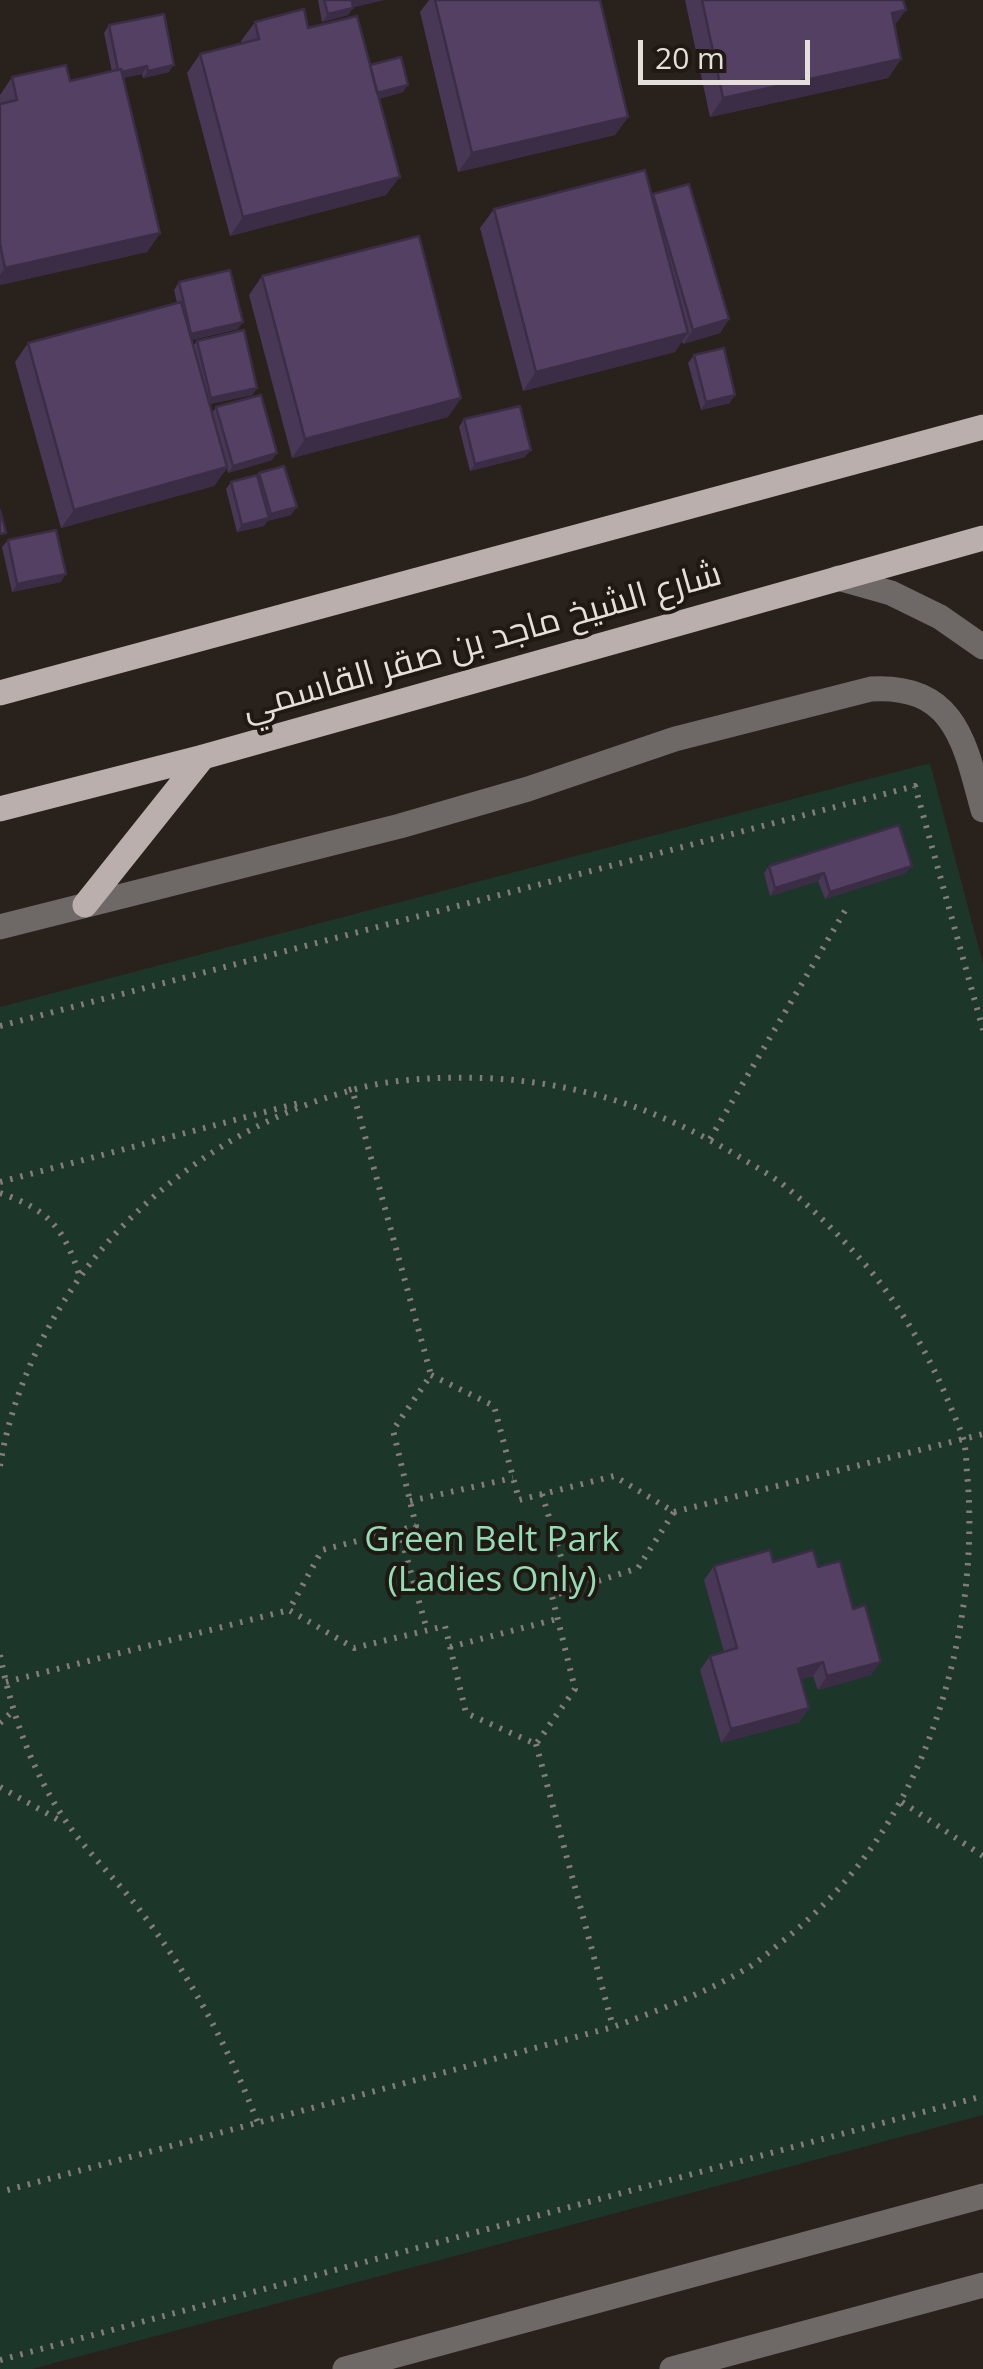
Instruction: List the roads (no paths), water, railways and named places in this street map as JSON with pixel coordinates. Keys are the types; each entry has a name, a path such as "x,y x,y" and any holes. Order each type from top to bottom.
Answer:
{"main road":[{"name":"شارع الشيخ ماجد بن صقر القاسمي","path":"0,693 983,427"},
{"name":"شارع الشيخ ماجد بن صقر القاسمي","path":"0,810 983,538"},
{"path":"85,905 202,757"}],"street":[{"path":"838,578 890,593 924,609 983,647"},
{"path":"0,928 400,826 528,789 675,739 871,690 908,691 926,698 954,722 963,738 983,810"},
{"path":"345,2369 983,2196"},
{"path":"672,2369 983,2285"}],"park label":[{"name":"Green Belt Park (Ladies Only)","path":"492,1561"}]}
